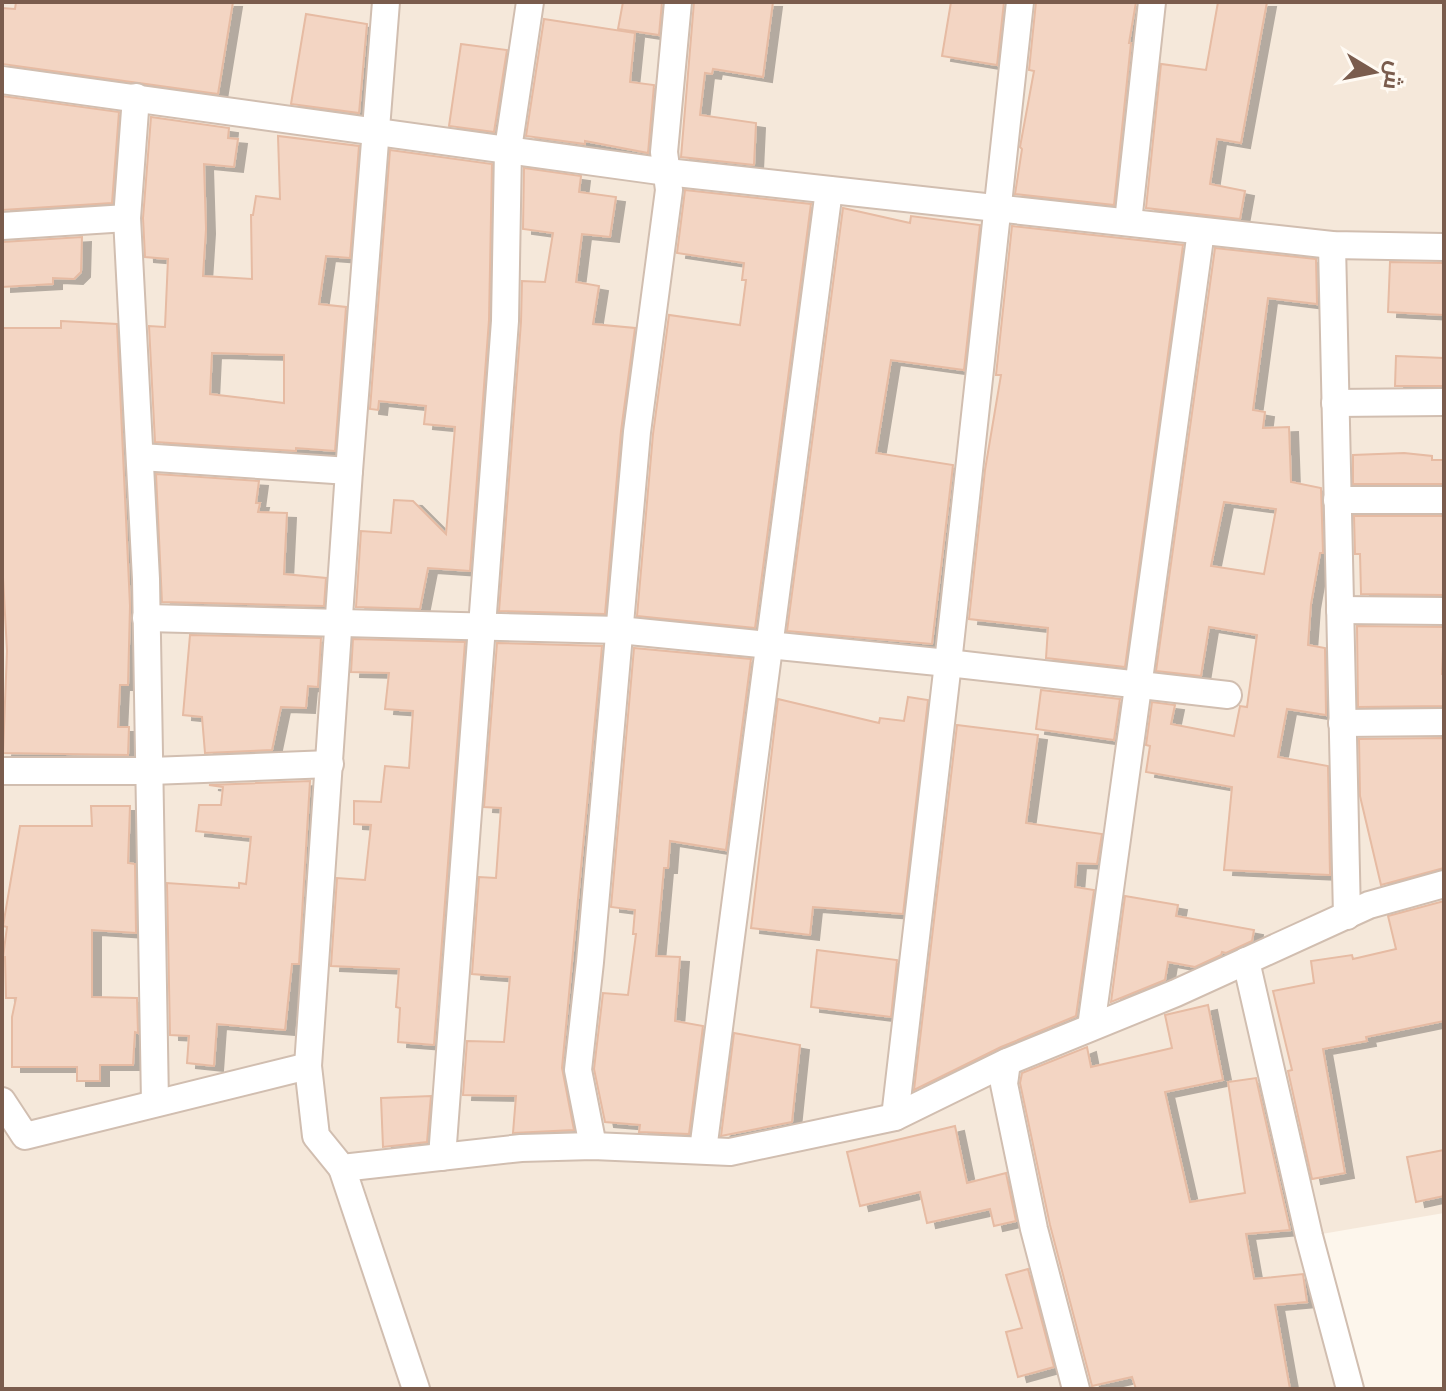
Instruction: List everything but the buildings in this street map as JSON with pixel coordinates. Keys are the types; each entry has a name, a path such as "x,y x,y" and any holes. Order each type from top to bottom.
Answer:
{"street":[{"path":"386,2 349,471 308,1066 316,1136 342,1168 416,1389"},
{"path":"442,1157 505,321 508,149 530,2"},
{"path":"593,1146 578,1070 637,432 669,190 664,152 678,2"},
{"path":"895,1117 1020,2"},
{"path":"1128,222 1152,2"},
{"path":"2,80 667,172 1332,245 1444,247"},
{"path":"136,97 127,218 141,457 151,771 155,1103"},
{"path":"703,1150 829,190"},
{"path":"2,226 127,218"},
{"path":"1091,1027 1201,231"},
{"path":"1332,245 1347,916"},
{"path":"1335,403 1444,402"},
{"path":"141,457 349,471"},
{"path":"1337,500 1444,500"},
{"path":"1340,610 1444,611"},
{"path":"146,618 619,630 1228,695"},
{"path":"1342,723 1444,722"},
{"path":"2,771 151,771 330,764"},
{"path":"342,1168 521,1148 593,1146 730,1152 895,1117 1007,1062 1246,961 1369,905 1444,884"},
{"path":"1246,961 1309,1236 1350,1389"},
{"path":"1007,1062 1004,1084 1034,1229 1076,1389"},
{"path":"2,1101 25,1136 308,1066"}],"shaded area":[{"path":"2,2 1444,2 1444,1213 1310,1236 1350,1389 2,1389"}]}
